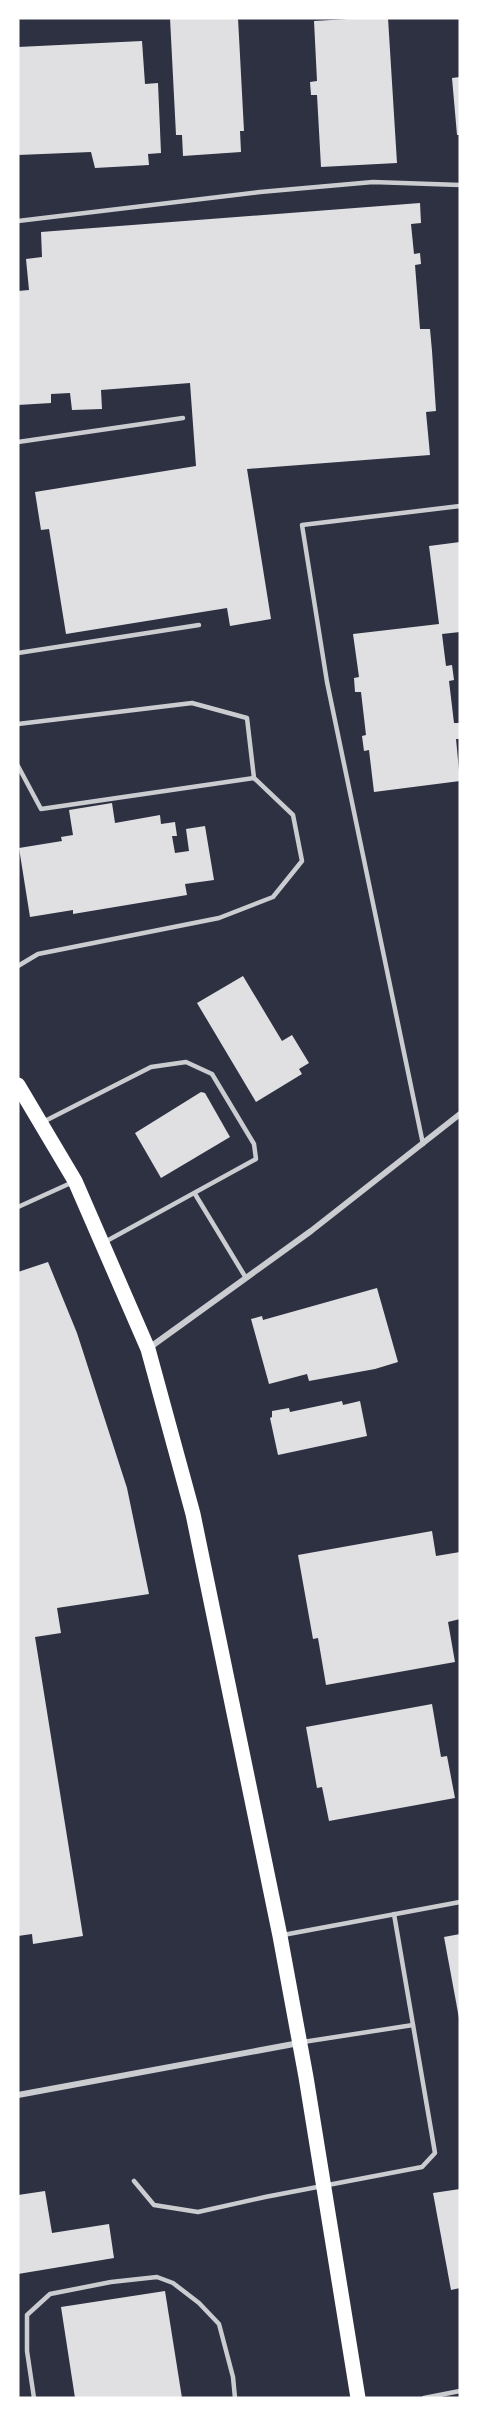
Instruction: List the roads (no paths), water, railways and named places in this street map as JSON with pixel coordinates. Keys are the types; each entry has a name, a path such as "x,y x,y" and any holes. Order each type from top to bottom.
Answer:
{"main road":[{"path":"18,1085 75,1181 148,1349 193,1514 300,2042 358,2398"}],"street":[{"path":"148,1349 311,1231 460,1114"},
{"path":"18,2095 300,2042"}],"lane":[{"path":"18,221 260,192 373,182 459,186"},
{"path":"18,442 183,418"},
{"path":"423,1144 327,682 302,525 460,506"},
{"path":"18,653 199,625"},
{"path":"18,724 192,703 247,718 254,778 293,815 302,861 273,897 219,918 38,954 18,966"},
{"path":"18,766 42,809 254,778"},
{"path":"40,1123 151,1067 186,1062 212,1074 254,1143 256,1159 103,1243"},
{"path":"18,1207 75,1181"},
{"path":"195,1194 246,1278"},
{"path":"280,1936 460,1902"},
{"path":"134,2181 154,2205 198,2212 422,2167 435,2153 394,1914"},
{"path":"300,2042 413,2025"},
{"path":"34,2398 27,2351 27,2315 50,2294 111,2282 157,2277 173,2283 199,2303 219,2324 233,2377 235,2398"},
{"path":"423,2398 460,2391"}]}
